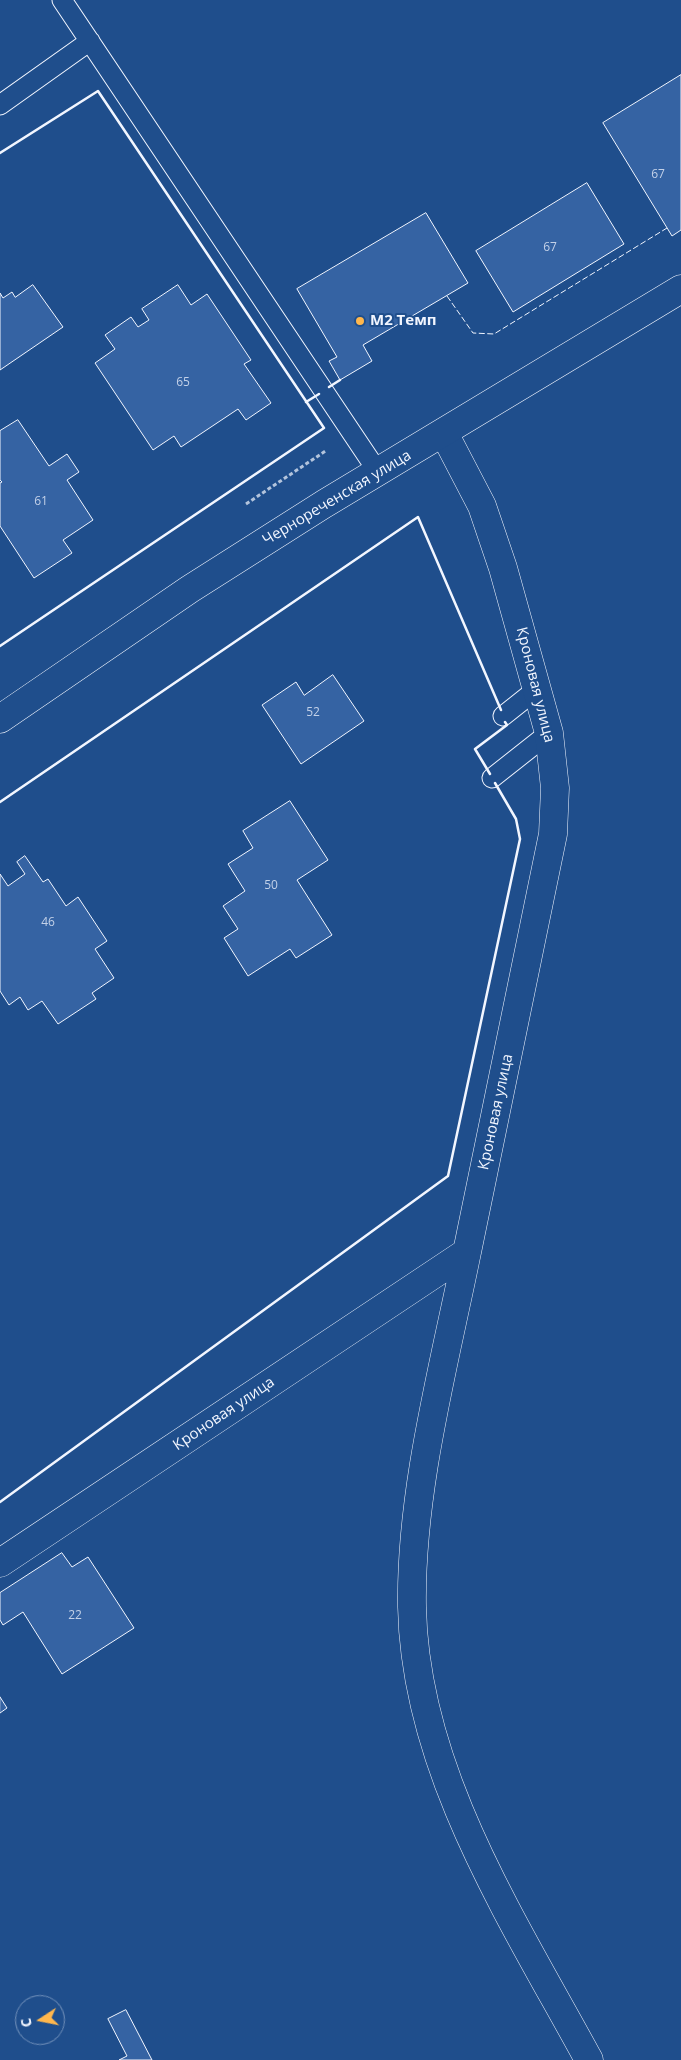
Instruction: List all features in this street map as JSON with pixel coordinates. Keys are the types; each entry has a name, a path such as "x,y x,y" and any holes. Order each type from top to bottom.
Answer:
{"street":[{"name":"Чернореченская улица","path":"0,719 190,589 378,472 681,289"},
{"name":"Кроновая улица","path":"0,1563 467,1252 553,834 555,788 550,733 503,568 482,506 444,433"},
{"path":"467,1252 425,1458 414,1544 412,1608 418,1670 442,1765 473,1847 589,2060"}],"lane":[{"path":"62,0 378,472"},
{"path":"0,105 90,40"},
{"path":"503,716 537,689"},
{"path":"492,778 550,733"}],"path":[{"path":"246,504 352,433"}],"building":[{"path":"681,75 681,230 672,236 603,123"},
{"path":"587,183 624,244 513,312 476,251"},
{"name":"М2 Темп","path":"426,213 468,283 363,345 372,361 340,380 329,361 337,357 297,289"},
{"path":"33,285 63,327 0,370 0,293 3,298 12,292 15,297"},
{"path":"178,285 191,305 207,294 251,360 244,364 271,403 246,420 238,409 181,447 174,436 153,450 95,363 115,349 105,335 131,317 138,327 149,320 142,309"},
{"path":"18,420 49,466 67,454 79,472 67,480 93,520 63,540 72,553 34,578 0,526 0,483 2,482 0,480 0,431"},
{"path":"333,675 364,721 301,764 262,705 296,682 304,695"},
{"path":"290,801 328,860 297,880 332,935 296,958 290,949 248,976 224,938 238,929 223,906 245,891 228,864 253,848 243,831"},
{"path":"25,856 43,882 48,879 66,906 78,897 107,941 95,949 114,978 92,993 96,999 58,1024 42,1001 28,1010 20,997 9,1005 0,991 0,874 8,886 25,874 17,862"},
{"path":"62,1553 72,1567 88,1557 134,1628 62,1674 23,1612 3,1625 0,1620 0,1593"},
{"path":"0,1697 7,1708 0,1713"},
{"path":"126,2010 152,2060 119,2060 127,2056 108,2019"}],"fence":[{"path":"447,296 473,333 494,334 667,228"}],"wall":[{"path":"0,153 98,91 324,428 0,646"},
{"path":"329,387 340,380"},
{"path":"306,402 319,394"},
{"path":"0,802 418,517 501,710"},
{"path":"490,774 475,749 507,725 505,722"},
{"path":"0,1502 448,1176 520,839 516,819 495,783"}],"place":[{"name":"М2 Темп","path":"360,321"}]}
